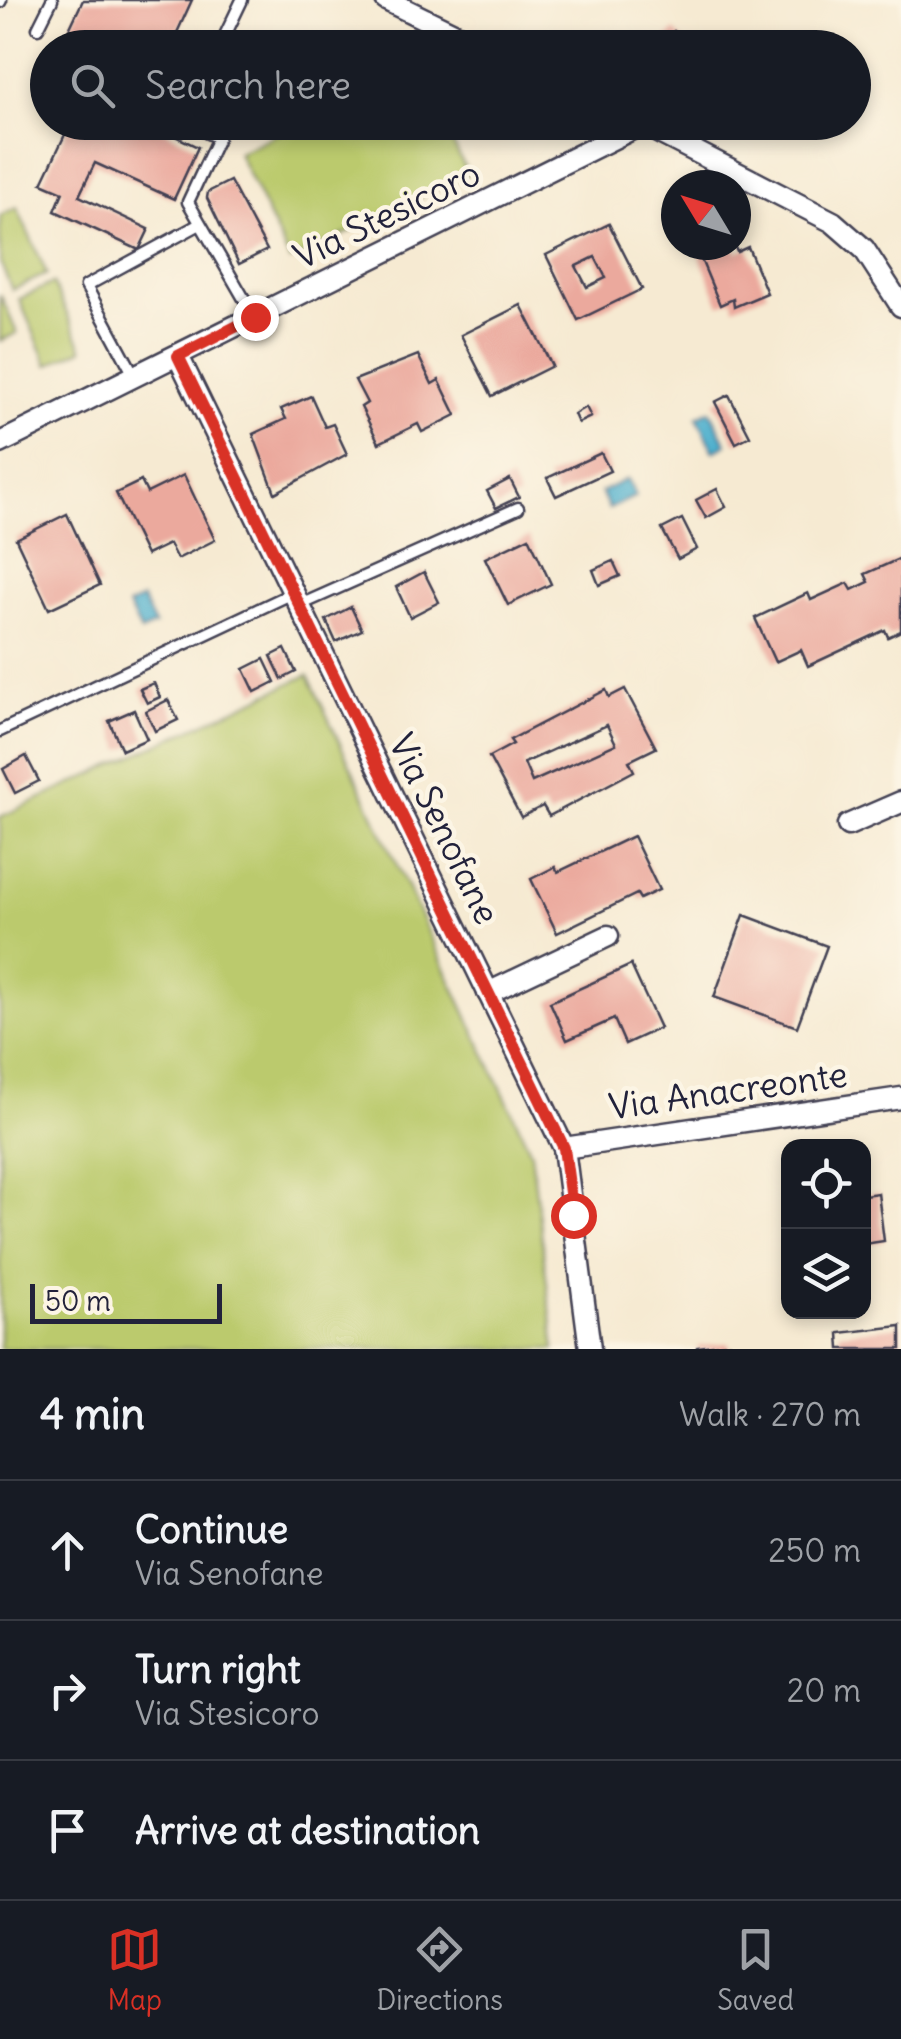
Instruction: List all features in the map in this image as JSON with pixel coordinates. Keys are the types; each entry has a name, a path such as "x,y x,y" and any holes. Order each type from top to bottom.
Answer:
{"street":[{"path":"386,0 447,30"},
{"name":"Via Stesicoro","path":"0,443 608,140"},
{"path":"671,140 832,222 864,249 901,306"},
{"name":"Via Senofane","path":"178,356 564,1148 590,1349"},
{"path":"0,422 20,434"},
{"path":"848,824 901,802"},
{"path":"488,993 608,936"},
{"name":"Via Anacreonte","path":"564,1148 901,1098"}],"lane":[{"path":"38,28 52,0"},
{"path":"228,30 242,0"},
{"path":"217,140 188,202 255,317"},
{"path":"135,376 86,286 200,224"},
{"path":"0,730 296,599 518,508"}],"green space":[{"path":"264,140 451,140 468,174 290,261 238,153"},
{"path":"17,208 47,274 12,290 0,262 0,216"},
{"path":"53,283 83,349 48,365 19,299"},
{"path":"0,294 17,333 0,341"},
{"path":"308,675 531,1152 555,1349 0,1349 0,817"}],"water":[{"path":"710,410 727,444 714,451 697,417"},
{"path":"627,479 636,496 609,509 601,492"},
{"path":"142,599 155,625 141,632 128,606"}],"building":[{"path":"83,0 192,0 178,30 69,30"},
{"path":"62,140 183,140 198,147 174,199 95,163 79,196 149,229 139,250 55,211 63,192 42,183"},
{"path":"230,181 267,250 239,264 207,198 208,192"},
{"path":"609,224 642,289 578,320 546,255","holes":["595,257 606,278 587,287 576,266"]},
{"path":"751,254 767,293 734,307 733,299 720,305 701,260 751,260"},
{"path":"521,305 552,366 492,396 461,335"},
{"path":"418,355 432,384 439,380 456,415 422,432 418,424 379,443 361,407 367,403 355,380"},
{"path":"729,395 750,436 736,443 715,402"},
{"path":"311,396 325,427 333,424 347,454 275,493 253,434 286,419 281,409"},
{"path":"586,407 591,417 578,423 574,414"},
{"path":"601,453 610,471 556,496 547,478"},
{"path":"184,475 215,540 177,559 169,544 146,555 116,493 141,481 147,493"},
{"path":"510,479 519,497 496,508 487,491"},
{"path":"717,489 726,507 706,518 696,500"},
{"path":"67,514 100,585 49,609 16,539"},
{"path":"682,519 697,549 678,559 662,529"},
{"path":"529,537 551,584 508,605 485,558"},
{"path":"901,558 901,631 888,637 885,630 808,666 801,650 775,662 755,618 808,593 811,600 848,583 852,590 869,582 865,574"},
{"path":"613,561 620,576 599,585 593,570"},
{"path":"424,572 439,602 410,617 396,587"},
{"path":"351,607 362,630 336,642 326,620"},
{"path":"285,649 296,672 282,679 271,656"},
{"path":"264,659 275,682 255,692 244,669"},
{"path":"154,683 160,697 147,703 140,689"},
{"path":"625,689 656,748 629,761 634,771 549,816 543,806 521,817 489,757 513,744 510,740 606,690 609,697","holes":["607,725 616,744 532,782 524,763"]},
{"path":"168,700 178,720 155,731 146,711"},
{"path":"134,710 147,739 122,750 109,721"},
{"path":"26,756 39,781 15,793 3,769"},
{"path":"633,836 659,890 640,899 637,894 557,933 531,879 555,867 558,872"},
{"path":"744,915 827,946 797,1027 714,997"},
{"path":"631,965 660,1028 625,1044 614,1019 567,1040 550,1002"},
{"path":"878,1193 884,1241 871,1243 871,1229 871,1194"},
{"path":"901,1326 901,1349 840,1349 839,1333"},
{"path":"729,1343 730,1349 697,1349 697,1347"}],"route":[{"path":"255,317 178,356 564,1148 573,1215"}]}
